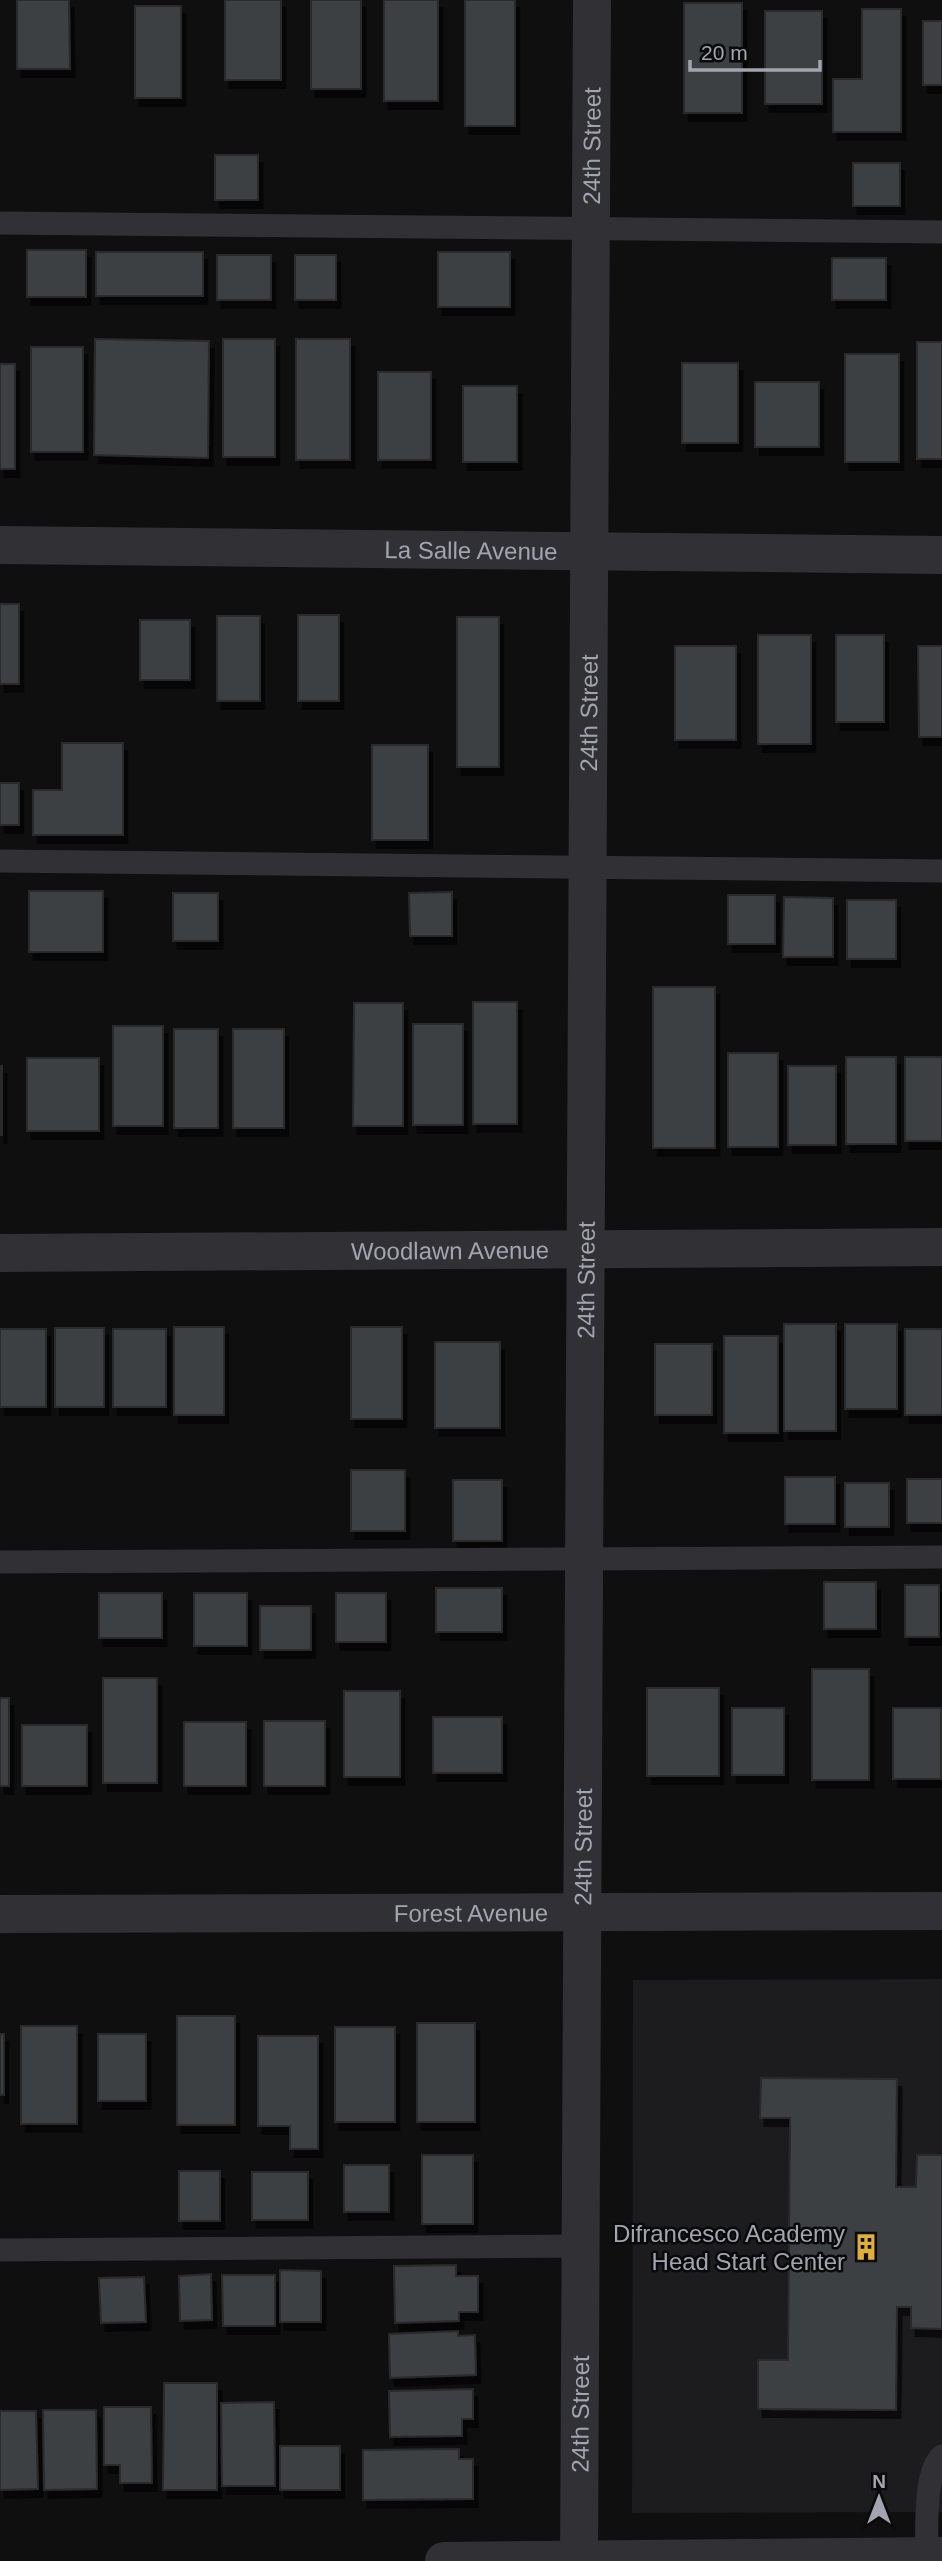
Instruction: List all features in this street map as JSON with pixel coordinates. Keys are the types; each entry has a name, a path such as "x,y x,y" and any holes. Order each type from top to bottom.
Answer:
{"street":[{"name":"24th Street","path":"579,2561 592,0"},
{"name":"La Salle Avenue","path":"0,545 942,555"},
{"name":"Woodlawn Avenue","path":"0,1253 942,1247"},
{"name":"Forest Avenue","path":"0,1914 942,1911"},
{"path":"444,2561 932,2558"}],"lane":[{"path":"0,223 942,232"},
{"path":"0,861 942,871"},
{"path":"0,1562 942,1557"},
{"path":"0,2250 581,2246"},
{"path":"932,2558 929,2482 937,2459 942,2456"}],"shaded area":[{"path":"942,1979 942,2512 632,2513 633,1980"}],"building":[{"path":"17,0 69,0 70,69 17,69"},
{"path":"225,0 281,0 281,80 225,80"},
{"path":"311,0 361,0 361,89 311,89"},
{"path":"384,0 438,0 438,101 384,101"},
{"path":"465,0 515,0 515,126 465,126"},
{"path":"684,3 742,3 742,113 684,113"},
{"path":"135,6 181,6 181,98 135,98"},
{"path":"862,9 901,9 901,132 833,132 833,79 862,79"},
{"path":"765,11 822,11 822,104 765,104"},
{"path":"923,21 942,21 942,85 923,85"},
{"path":"215,155 258,155 258,200 215,200"},
{"path":"853,163 900,163 900,206 853,206"},
{"path":"27,250 86,250 86,297 27,297"},
{"path":"96,252 203,252 203,296 96,296"},
{"path":"438,252 510,252 510,307 438,307"},
{"path":"217,255 271,255 271,300 217,300"},
{"path":"295,255 336,255 336,300 295,300"},
{"path":"832,258 886,258 886,300 832,300"},
{"path":"95,339 209,341 208,458 94,455"},
{"path":"223,339 275,339 275,457 223,457"},
{"path":"296,339 350,339 350,460 296,460"},
{"path":"917,342 942,342 942,459 917,459"},
{"path":"31,347 83,347 83,452 31,452"},
{"path":"845,354 899,354 899,462 845,462"},
{"path":"682,363 738,363 738,443 682,443"},
{"path":"0,364 15,364 15,469 0,469"},
{"path":"378,372 431,372 431,460 378,460"},
{"path":"755,382 819,382 819,447 755,447"},
{"path":"463,386 517,386 517,462 463,462"},
{"path":"0,604 19,604 19,684 0,684"},
{"path":"298,615 339,615 339,701 298,701"},
{"path":"217,616 260,616 260,701 217,701"},
{"path":"457,617 499,617 499,767 457,767"},
{"path":"140,620 190,620 190,680 140,680"},
{"path":"758,635 811,635 811,744 758,744"},
{"path":"836,635 884,635 884,722 836,722"},
{"path":"675,646 736,646 736,740 675,740"},
{"path":"918,646 942,646 942,737 919,737"},
{"path":"62,743 123,743 123,835 33,835 33,790 62,790"},
{"path":"372,745 428,745 428,840 372,840"},
{"path":"0,783 19,783 19,825 0,825"},
{"path":"29,891 103,891 103,952 29,952"},
{"path":"452,892 452,936 410,936 409,893"},
{"path":"173,893 218,893 218,941 173,941"},
{"path":"728,895 775,895 775,944 728,944"},
{"path":"784,897 833,898 833,957 783,957"},
{"path":"847,900 896,900 896,959 847,959"},
{"path":"653,987 715,987 715,1148 653,1148"},
{"path":"473,1002 517,1002 517,1124 473,1124"},
{"path":"354,1003 403,1003 403,1126 353,1126"},
{"path":"413,1024 463,1024 463,1125 413,1125"},
{"path":"113,1026 163,1026 163,1126 113,1126"},
{"path":"174,1029 218,1029 218,1128 174,1128"},
{"path":"233,1029 284,1029 284,1128 233,1128"},
{"path":"728,1053 778,1053 778,1147 728,1147"},
{"path":"846,1057 896,1057 896,1144 846,1144"},
{"path":"905,1057 942,1057 942,1141 905,1141"},
{"path":"27,1058 99,1058 99,1131 27,1131"},
{"path":"2,1066 2,1135 0,1135"},
{"path":"788,1066 836,1066 836,1145 788,1145"},
{"path":"784,1324 836,1324 836,1431 784,1431"},
{"path":"845,1324 897,1324 897,1409 845,1409"},
{"path":"174,1327 224,1327 224,1415 174,1415"},
{"path":"351,1327 402,1327 402,1419 351,1419"},
{"path":"55,1328 104,1328 104,1407 55,1407"},
{"path":"0,1329 46,1329 46,1407 0,1407"},
{"path":"113,1329 166,1329 166,1407 113,1407"},
{"path":"905,1329 942,1329 942,1415 905,1415"},
{"path":"724,1336 778,1336 778,1433 724,1433"},
{"path":"435,1342 500,1342 500,1428 435,1428"},
{"path":"655,1344 712,1344 712,1415 655,1415"},
{"path":"351,1470 405,1470 405,1531 351,1531"},
{"path":"785,1477 835,1477 835,1524 785,1524"},
{"path":"907,1479 942,1479 942,1523 907,1523"},
{"path":"453,1480 502,1480 502,1541 453,1541"},
{"path":"845,1483 889,1483 889,1527 845,1527"},
{"path":"824,1582 876,1582 876,1629 824,1629"},
{"path":"905,1585 939,1585 939,1637 905,1637"},
{"path":"436,1588 502,1588 502,1632 436,1632"},
{"path":"99,1593 162,1593 162,1638 99,1638"},
{"path":"194,1593 247,1593 247,1646 194,1646"},
{"path":"336,1593 386,1593 386,1642 336,1642"},
{"path":"260,1606 311,1606 311,1650 260,1650"},
{"path":"812,1669 869,1669 869,1780 812,1780"},
{"path":"103,1678 157,1678 157,1783 103,1783"},
{"path":"647,1688 719,1688 719,1776 647,1776"},
{"path":"344,1691 400,1691 400,1777 344,1777"},
{"path":"0,1698 9,1698 9,1786 0,1786"},
{"path":"732,1708 784,1708 784,1775 732,1775"},
{"path":"893,1708 941,1708 941,1779 893,1779"},
{"path":"433,1717 502,1717 502,1773 433,1773"},
{"path":"264,1721 325,1721 325,1786 264,1786"},
{"path":"184,1722 246,1722 246,1786 184,1786"},
{"path":"22,1725 87,1725 87,1786 22,1786"},
{"path":"177,2016 235,2016 235,2125 177,2125"},
{"path":"417,2023 475,2023 475,2122 417,2122"},
{"path":"21,2026 77,2026 77,2124 21,2124"},
{"path":"335,2027 395,2027 395,2122 335,2122"},
{"path":"0,2034 4,2034 4,2095 0,2095"},
{"path":"98,2034 146,2034 146,2101 98,2101"},
{"path":"258,2036 318,2036 318,2149 290,2149 290,2126 258,2126"},
{"name":"Difrancesco Academy Head Start Center","path":"761,2078 897,2079 896,2187 916,2187 917,2155 942,2155 942,2329 911,2328 911,2307 897,2307 896,2410 758,2409 758,2360 788,2360 790,2118 760,2118"},
{"path":"422,2155 473,2155 473,2224 422,2224"},
{"path":"344,2165 389,2165 389,2212 344,2212"},
{"path":"179,2171 220,2171 220,2221 179,2221"},
{"path":"252,2172 308,2172 308,2220 252,2220"},
{"path":"456,2265 456,2276 478,2276 478,2312 459,2312 459,2321 395,2323 394,2266"},
{"path":"280,2270 321,2271 321,2322 280,2322"},
{"path":"211,2274 212,2320 180,2321 179,2276"},
{"path":"222,2275 275,2275 275,2326 223,2326"},
{"path":"144,2277 146,2322 101,2323 99,2278"},
{"path":"458,2331 458,2336 475,2335 476,2375 390,2378 389,2334"},
{"path":"164,2383 217,2383 217,2490 163,2490"},
{"path":"473,2389 473,2419 462,2419 462,2436 390,2437 389,2391"},
{"path":"274,2402 275,2486 222,2486 221,2403"},
{"path":"104,2407 151,2407 152,2483 120,2483 120,2465 104,2465"},
{"path":"43,2410 96,2410 97,2489 44,2490"},
{"path":"0,2411 36,2411 38,2489 0,2490"},
{"path":"280,2446 340,2446 340,2490 280,2490"},
{"path":"459,2449 459,2459 473,2459 473,2499 363,2500 363,2450"}],"place":[{"name":"Difrancesco Academy Head Start Center","path":"866,2247"}]}
